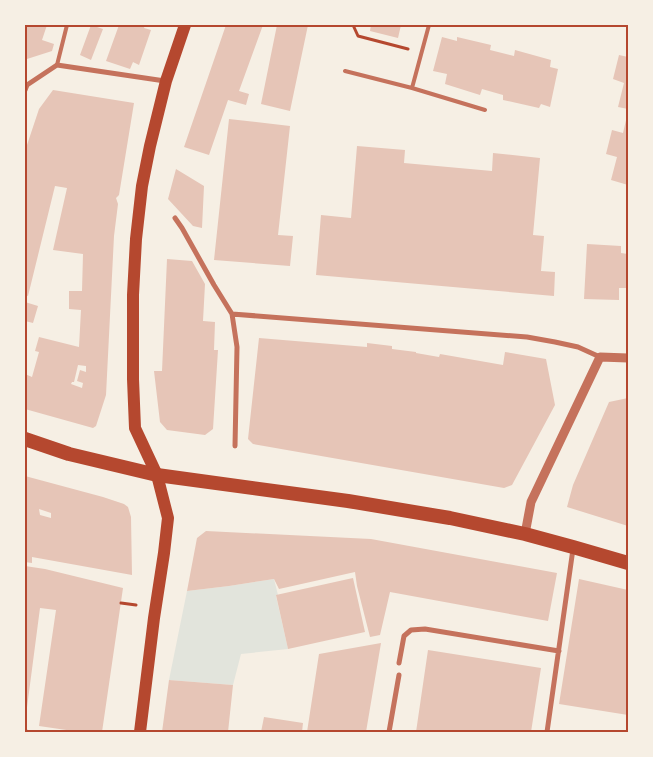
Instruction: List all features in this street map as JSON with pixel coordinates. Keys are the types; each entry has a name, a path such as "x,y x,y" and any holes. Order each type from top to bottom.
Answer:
{"highway":[{"path":"25,439 70,454 157,475 348,501 450,518 525,534 628,563"}],"main road":[{"path":"140,732 168,518 157,475 135,428 132,379 136,240 142,186 166,81 185,25"}],"street":[{"path":"26,86 57,65 166,81"},
{"path":"175,218 232,314 238,348 235,446"},
{"path":"232,314 527,338 578,347 600,357 628,358"},
{"path":"525,534 531,502 600,357"},
{"path":"546,732 573,547"},
{"path":"399,663 404,636 411,630 425,629 559,651"},
{"path":"389,732 399,675"}],"lane":[{"path":"57,65 67,25"},
{"path":"412,88 429,25"},
{"path":"345,71 412,88 485,110"}],"path":[{"path":"352,25 358,36 422,53"},
{"path":"121,603 136,604"},
{"path":"25,731 31,732"}],"shaded area":[{"path":"274,579 288,649 241,654 233,685 169,680 187,591"}],"building":[{"path":"25,25 47,25 42,40 54,44 52,51 25,58"},
{"path":"91,25 103,29 91,60 80,55"},
{"path":"119,25 145,25 144,28 151,30 139,65 133,62 130,69 106,61"},
{"path":"226,25 263,25 239,91 249,94 246,105 228,100 209,155 184,147"},
{"path":"277,25 308,25 290,111 261,104"},
{"path":"371,25 401,25 398,38 370,31"},
{"path":"442,37 457,41 457,37 491,45 490,50 514,56 515,50 551,60 550,67 558,69 550,107 541,104 539,108 503,100 503,95 482,89 480,95 445,84 447,74 433,71"},
{"path":"619,55 628,57 628,109 618,107 624,83 613,79"},
{"path":"53,90 134,103 119,195 116,198 118,204 114,236 106,395 96,426 93,428 25,409 25,374 32,377 39,352 35,351 39,337 79,347 81,310 69,309 69,291 82,291 83,254 53,250 67,188 55,186 28,296 25,295 25,151 39,109","holes":["78,365 86,366 86,372 80,370 77,381 83,383 82,388 71,384 74,382"]},
{"path":"627,116 628,185 611,180 617,157 606,154 612,130 623,133"},
{"path":"229,119 290,126 278,235 293,236 290,266 214,260"},
{"path":"357,146 405,150 404,163 492,171 493,153 540,158 533,235 544,236 541,271 555,272 554,296 316,275 321,215 351,218"},
{"path":"176,169 204,186 202,228 193,226 168,199"},
{"path":"587,244 621,246 621,253 628,254 628,288 619,288 619,300 584,299"},
{"path":"167,259 192,261 205,284 203,321 215,322 214,350 218,350 213,429 205,435 167,430 160,422 154,371 162,371"},
{"path":"25,302 38,306 33,323 25,321"},
{"path":"259,338 367,347 367,343 392,346 392,349 439,357 440,354 503,365 505,352 546,359 555,405 512,485 504,488 253,444 248,439"},
{"path":"628,398 628,526 567,507 573,485 609,402"},
{"path":"25,476 103,497 128,507 131,517 132,575 32,557 32,563 25,562","holes":["39,509 51,513 51,518 40,515"]},
{"path":"206,531 371,539 557,573 548,621 390,592 380,635 370,637 355,572 279,589 274,579 187,591 197,538"},
{"path":"25,566 123,588 102,732 80,732 39,726 56,610 40,608 25,715"},
{"path":"353,578 365,632 288,649 276,595"},
{"path":"579,579 628,590 628,715 559,704"},
{"path":"381,643 366,732 307,732 319,654"},
{"path":"428,650 541,668 531,732 416,732"},
{"path":"169,680 233,685 228,732 162,732"},
{"path":"264,717 303,723 302,732 261,732"}]}
